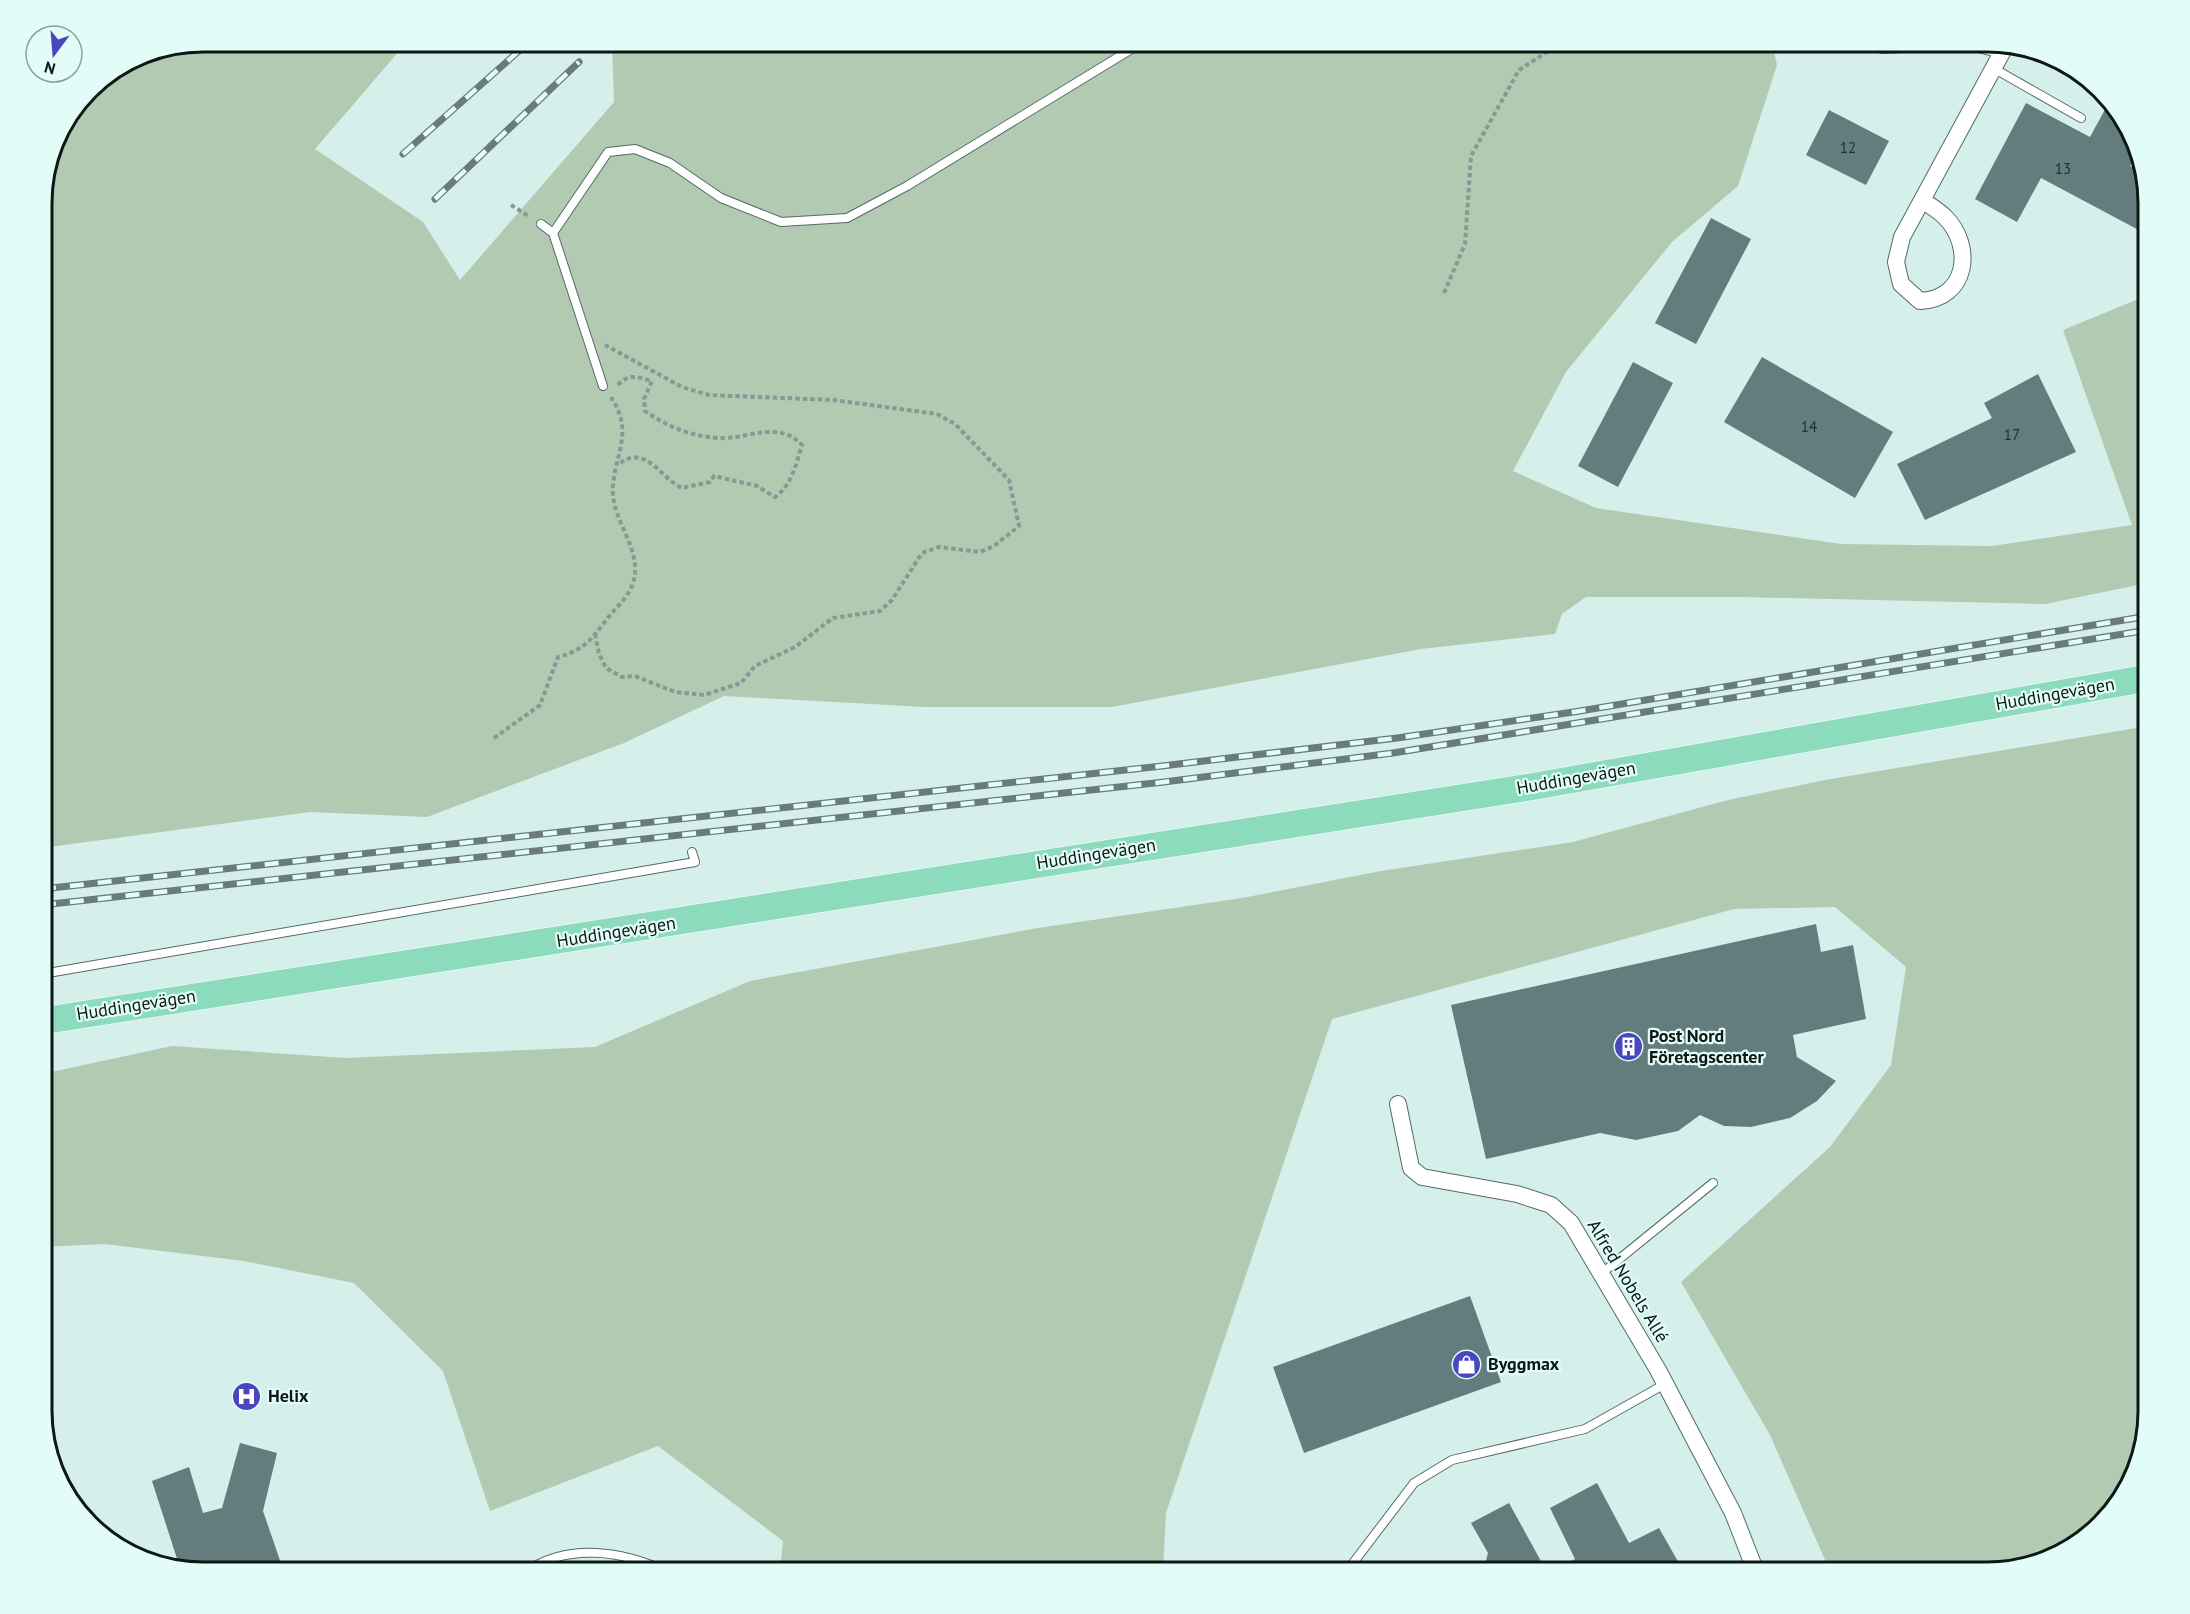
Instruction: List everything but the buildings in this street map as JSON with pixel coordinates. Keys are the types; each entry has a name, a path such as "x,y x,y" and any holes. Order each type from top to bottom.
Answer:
{"main road":[{"name":"Huddingevägen","path":"53,1019 1530,787 2138,680"}],"street":[{"path":"1922,200 1946,218 1964,258 1958,279 1948,294 1937,301 1920,301 1909,294 1901,284 1896,262 1902,237 1922,200 2000,56"},
{"name":"Alfred Nobels Allé","path":"1398,1104 1411,1168 1422,1177 1517,1194 1551,1205 1571,1223 1665,1384 1733,1513 1752,1562"}],"lane":[{"path":"553,233 608,152 635,149 670,163 721,198 781,222 847,218 907,186 1125,53"},
{"path":"2000,56 2081,118"},
{"path":"541,224 553,233 606,390"},
{"path":"53,972 695,862 692,852"},
{"path":"1602,1273 1713,1183"},
{"path":"1354,1562 1414,1483 1452,1460 1585,1429 1665,1384"},
{"path":"545,1562 565,1555 604,1551 646,1562"}],"path":[{"path":"1444,292 1465,244 1471,156 1519,70 1545,53"},
{"path":"511,205 541,224"},
{"path":"586,334 682,387 709,395 833,400 937,414 955,424 1009,480 1019,526 994,546 980,552 939,547 922,553 892,600 880,611 833,618 795,647 755,666 741,683 704,695 675,692 636,676 622,677 606,668 599,654 595,634"},
{"path":"494,738 540,705 558,657 576,652 588,643 630,591 637,567 629,541 616,513 613,485 619,464 622,414 606,390 626,377 634,376 652,381 645,399 645,411 669,428 719,438 775,431 797,440 802,445 794,473 782,492 775,496 757,486 714,476 710,482 682,488 643,457 627,458 619,464"}],"green space":[{"path":"398,53 315,149 423,222 460,280 614,102 612,53 1774,53 1777,65 1738,186 1672,242 1566,372 1513,471 1596,508 1841,544 1992,546 2132,525 2063,330 2138,300 2138,585 2045,604 1741,597 1586,597 1562,614 1555,634 1421,649 1112,707 925,707 724,696 624,743 427,817 310,812 53,847 53,194 55,174 64,146 73,128 90,104 104,90 137,68 174,55"},
{"path":"2138,728 2138,1411 2136,1430 2132,1450 2122,1477 2112,1494 2093,1517 2070,1536 2053,1546 2026,1556 1987,1562 1826,1562 1770,1435 1681,1282 1830,1147 1891,1065 1906,967 1835,907 1734,909 1332,1019 1166,1513 1164,1562 781,1562 783,1541 658,1446 490,1511 443,1371 354,1283 244,1261 104,1244 53,1246 53,1072 172,1046 346,1058 595,1047 750,981 1038,928 1242,898 1381,871 1573,842 1728,800 1825,780"}],"railway":[{"path":"403,154 517,53"},
{"path":"435,199 579,62"},
{"path":"53,888 1397,738 1580,711 2138,618"},
{"path":"53,904 1164,782 1393,753 2138,632"}],"place":[{"name":"Post Nord Företagscenter","path":"1628,1046"},
{"name":"Byggmax","path":"1467,1364"},
{"name":"Helix","path":"247,1396"}]}
